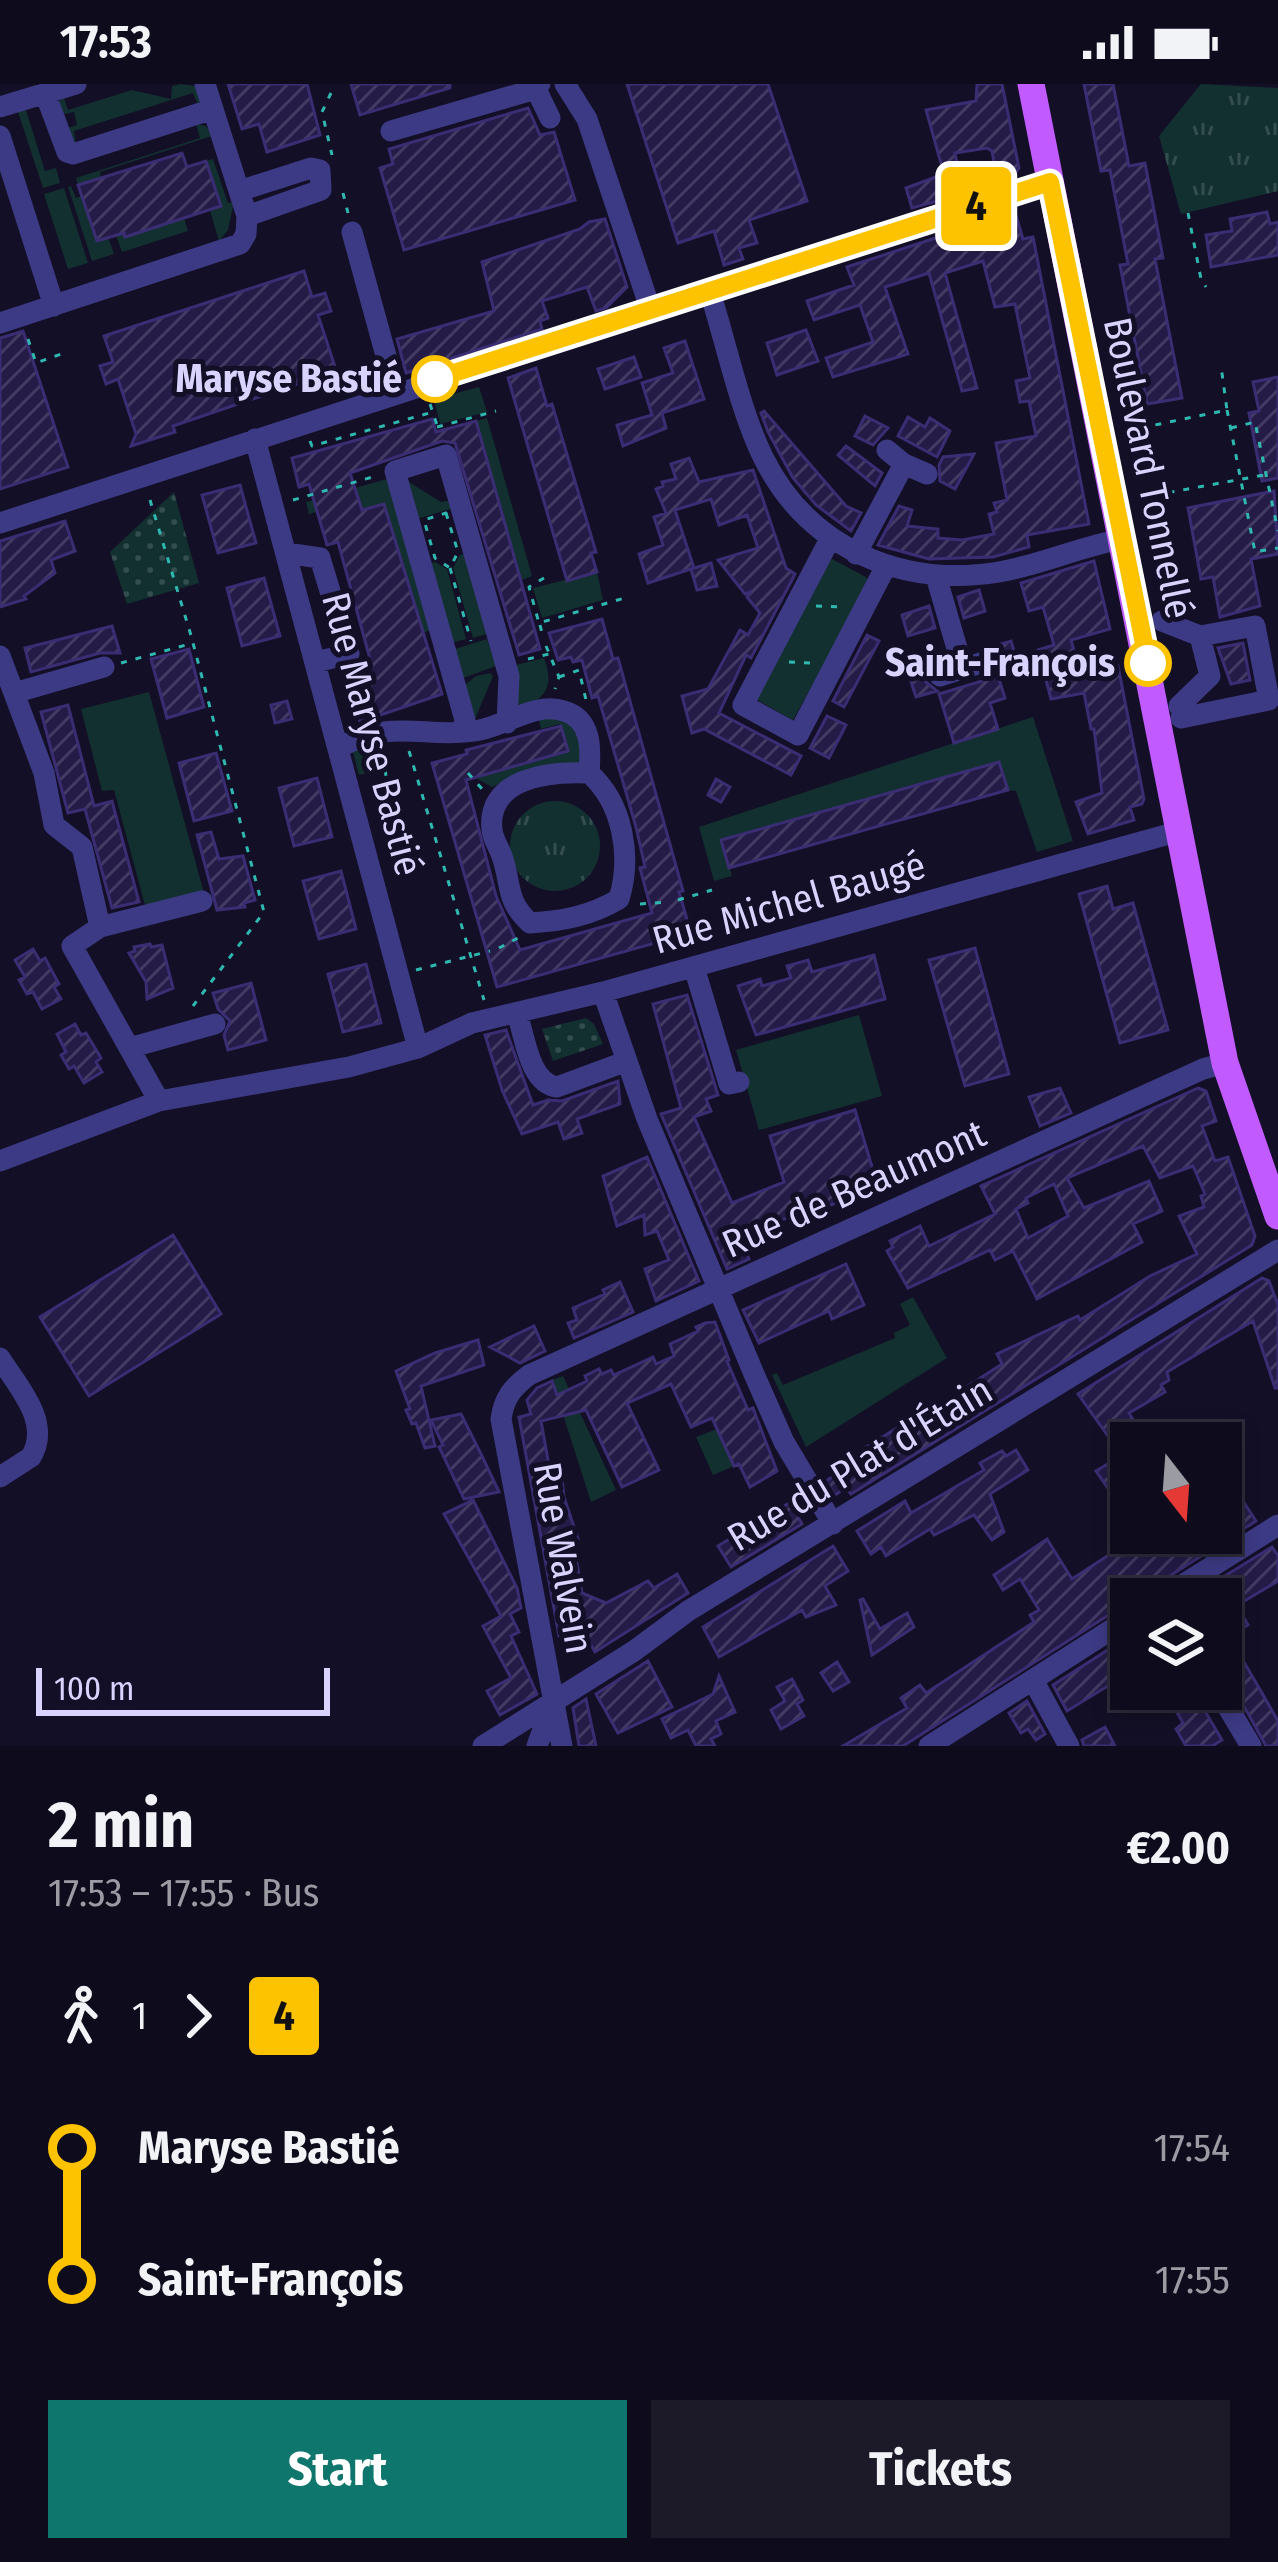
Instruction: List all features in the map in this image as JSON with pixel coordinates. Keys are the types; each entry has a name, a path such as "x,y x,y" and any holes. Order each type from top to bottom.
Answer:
{"main road":[{"name":"Boulevard Tonnellé","path":"1031,84 1226,1063 1278,1216"}],"street":[{"path":"0,106 76,84"},
{"path":"10,319 233,248 246,234 247,216 205,84"},
{"path":"566,84 587,119 651,311"},
{"path":"391,131 538,87 550,118"},
{"path":"45,93 63,145 73,154 213,109"},
{"path":"0,136 54,306"},
{"path":"239,191 311,168 320,170 321,190 247,216"},
{"path":"0,523 1050,182"},
{"path":"352,232 396,392"},
{"path":"710,292 761,453 781,488 830,539 886,566 936,576 1000,572 1123,539"},
{"name":"Rue Maryse Bastié","path":"255,439 418,1048"},
{"path":"462,731 464,720 434,608 428,560 395,471 446,455 465,550 485,592 509,676 507,723"},
{"path":"856,554 896,457 927,474"},
{"path":"830,539 742,705 798,734 886,566"},
{"path":"286,553 320,558 334,597 349,654 316,662"},
{"path":"936,576 964,669"},
{"path":"1162,621 1192,633 1255,626 1269,700 1180,712 1210,676 1192,633"},
{"path":"0,656 44,773 54,825 82,847 100,927"},
{"path":"940,676 987,662"},
{"path":"14,693 104,667"},
{"path":"339,748 352,740 403,728 462,731 507,723 546,708 568,711 585,724 591,750 589,773"},
{"path":"589,773 608,790 623,841 627,873 619,899 566,921 530,922 513,907 492,834 492,808 502,791 524,781 589,773"},
{"name":"Rue Michel Baugé","path":"0,1162 159,1101 349,1067 418,1048 472,1023 603,992 1180,831"},
{"path":"159,1101 72,946 100,927 202,901"},
{"path":"694,967 729,1084 739,1082"},
{"path":"603,992 718,1290 784,1442 833,1524"},
{"path":"517,1013 537,1076 545,1085 557,1087 627,1061"},
{"path":"128,1048 215,1024"},
{"name":"Rue de Beaumont","path":"515,1386 529,1375 1183,1078 1226,1063"},
{"name":"Rue du Plat d'Étain","path":"483,1746 634,1651 688,1611 1278,1250"},
{"path":"0,1358 34,1411 40,1431 32,1457 0,1477"},
{"name":"Rue Walvein","path":"515,1386 503,1405 501,1419 562,1746"},
{"path":"1194,1578 1278,1525"},
{"path":"942,1742 1110,1631"},
{"path":"1033,1680 1069,1746"},
{"path":"537,1746 553,1702"},
{"path":"1230,1710 1251,1746"}],"path":[{"path":"1188,213 1206,287"},
{"path":"10,319 36,363 68,352"},
{"path":"1221,366 1256,552 1278,548"},
{"path":"428,399 438,429 496,411"},
{"path":"1126,431 1227,410"},
{"path":"312,446 433,412"},
{"path":"1230,428 1255,422 1278,531"},
{"path":"274,505 395,471"},
{"path":"1139,498 1266,474"},
{"path":"1268,484 1278,482"},
{"path":"150,500 264,912 170,1036"},
{"path":"446,513 465,550 450,568 428,560 424,520 446,513"},
{"path":"450,568 470,640"},
{"path":"543,637 529,587 544,578"},
{"path":"434,608 485,592"},
{"path":"539,623 628,597"},
{"path":"797,601 836,608 868,602"},
{"path":"445,648 497,633"},
{"path":"104,667 193,643"},
{"path":"546,646 559,677 546,708"},
{"path":"765,662 836,663"},
{"path":"559,677 579,670 588,707 585,724"},
{"path":"403,728 490,1019"},
{"path":"678,900 712,890"},
{"path":"619,899 668,902"},
{"path":"409,972 490,951"}],"green space":[{"path":"1201,84 1278,88 1278,191 1181,214 1159,136"},
{"path":"172,86 195,86 198,105 193,93 74,131 76,144 70,142 65,129 77,125 74,112 60,115 58,101 64,98 68,110 132,90 171,99"},
{"path":"25,107 45,171 56,168 60,183 43,188 17,109"},
{"path":"196,124 206,126 212,136 100,172 101,178 78,185 76,178 200,138"},
{"path":"213,159 228,203 234,202 228,230 219,241 210,210 221,205 206,161"},
{"path":"71,186 76,198 82,196 96,240 108,237 114,254 92,261"},
{"path":"64,188 88,263 68,269 44,194"},
{"path":"184,218 188,231 122,252 116,235"},
{"path":"479,387 487,412 440,424 434,399"},
{"path":"487,418 532,576 521,580 476,421"},
{"path":"394,477 436,629 421,633 384,504 362,510 358,500 309,514 306,502"},
{"path":"401,477 441,502 452,500 454,508 413,520"},
{"path":"174,492 199,583 127,604 110,552"},
{"path":"469,553 487,634 473,638 453,568 460,555"},
{"path":"832,559 869,583 793,720 757,700 825,562"},
{"path":"435,562 447,569 466,639 448,644 426,564"},
{"path":"597,572 603,600 542,618 533,588"},
{"path":"487,639 496,666 458,680 452,650"},
{"path":"544,658 545,692 515,713 512,666"},
{"path":"490,673 493,676 475,719 465,685"},
{"path":"149,692 204,893 146,909 114,790 102,791 81,709"},
{"path":"565,716 585,737 579,765 492,787 474,777 568,751 560,724 541,729 539,720"},
{"path":"1033,717 1073,841 1037,852 1016,791 1008,790 999,762 721,840 732,876 714,881 699,827"},
{"path":"381,740 378,770 359,775 352,748"},
{"path":"555,801 572,804 587,814 597,829 597,863 587,878 572,888 555,891 538,888 523,878 513,863 510,846 513,829 523,814 538,804"},
{"path":"859,1015 882,1096 759,1130 736,1050"},
{"path":"586,1018 603,1044 553,1061 542,1029"},
{"path":"913,1297 947,1358 806,1447 772,1375 777,1373 783,1385 895,1338 894,1333 910,1325 900,1304"},
{"path":"563,1376 616,1490 591,1502 552,1380"},
{"path":"717,1429 734,1466 713,1475 696,1437"}],"building":[{"path":"228,84 307,84 320,135 267,152 259,124 242,129"},
{"path":"351,84 450,84 450,88 360,115"},
{"path":"627,84 768,84 807,201 749,220 757,243 739,248 743,259 724,265 714,231 678,243"},
{"path":"977,84 1002,84 1019,168 1014,175 997,180 992,151 955,153 963,194 912,208 906,188 944,174 926,110 976,101"},
{"path":"1084,84 1113,84 1129,166 1145,163 1163,258 1155,259 1182,398 1147,404 1120,265 1128,264 1110,170 1101,171"},
{"path":"528,108 540,135 554,132 575,200 404,250 380,168 393,164 389,149"},
{"path":"182,153 187,167 206,161 221,206 125,237 124,233 97,241 78,185"},
{"path":"1015,212 1023,239 1033,237 1089,524 1027,535 1029,547 993,557 929,559 878,545 899,506 912,510 907,526 938,529 938,538 962,540 994,534 989,514 997,512 994,503 1007,500 996,443 1036,436 1029,401 1020,402 1016,381 1030,378 1015,304 995,307 983,261 945,273 977,388 962,391 929,273 885,287 908,354 833,377 826,358 873,342 860,305 814,320 807,301 854,285 847,267"},
{"path":"1267,212 1270,224 1278,222 1278,255 1211,267 1206,235 1232,231 1230,219"},
{"path":"605,219 627,287 606,308 596,311 587,287 542,301 548,318 540,321 542,329 406,373 397,339 494,311 482,262"},
{"path":"304,271 312,297 325,293 331,311 318,315 340,382 318,390 316,386 303,390 300,383 173,426 175,432 131,446 136,434 118,379 106,384 100,366 113,362 104,336"},
{"path":"806,330 818,361 777,375 767,343"},
{"path":"23,331 68,467 0,489 0,338"},
{"path":"685,341 704,399 662,413 666,428 623,446 617,425 652,415 642,383 673,373 664,348"},
{"path":"634,357 641,377 605,389 598,369"},
{"path":"536,368 547,406 552,404 596,552 591,553 597,572 567,581 508,378"},
{"path":"1278,377 1278,478 1262,481 1249,413 1259,411 1253,382"},
{"path":"764,411 846,506 861,513 851,531 816,505 793,478 768,432"},
{"path":"865,416 888,428 873,445 855,436"},
{"path":"908,417 925,427 930,418 950,431 937,457 898,436"},
{"path":"432,419 436,432 476,421 540,649 519,655 455,443 442,441 350,473 362,510 384,504 442,694 360,722 346,670 370,659 338,542 327,545 309,484 299,487 292,458"},
{"path":"846,446 882,473 875,486 838,455"},
{"path":"974,454 955,489 940,481 943,457"},
{"path":"689,458 699,482 753,470 786,568 795,574 751,658 746,655 719,713 801,756 791,775 704,729 692,733 682,696 708,689 740,630 748,635 760,613 747,597 750,592 745,594 718,560 758,548 747,515 719,525 711,499 675,510 694,568 648,583 639,554 663,545 654,517 666,513 656,489 676,479 671,464"},
{"path":"240,485 256,543 218,553 202,495"},
{"path":"1274,491 1278,554 1251,559 1260,606 1220,617 1213,577 1201,579 1188,508"},
{"path":"65,521 75,551 51,560 55,573 26,599 0,607 0,541"},
{"path":"1094,561 1110,629 1071,640 1080,672 1118,666 1144,799 1130,807 1134,820 1088,834 1076,802 1102,793 1094,729 1084,693 1051,699 1038,650 1054,645 1043,607 1029,611 1021,583"},
{"path":"711,563 717,586 697,590 691,569"},
{"path":"264,578 280,636 242,646 227,588"},
{"path":"979,590 985,611 964,618 958,597"},
{"path":"929,606 935,628 908,636 902,615"},
{"path":"602,619 613,659 618,658 691,933 497,987 432,763 561,726 568,751 466,780 496,896 520,950 652,913 636,827 598,696 592,698 582,660 558,660 549,633"},
{"path":"112,626 120,653 100,653 31,672 25,648"},
{"path":"867,635 879,641 844,707 833,701"},
{"path":"1011,641 1018,665 997,672 1001,658 991,647"},
{"path":"1243,643 1250,680 1231,684 1218,648"},
{"path":"189,649 204,707 167,718 151,659"},
{"path":"929,666 926,682 937,691 916,697 908,673"},
{"path":"998,676 1005,698 990,703 998,729 954,743 939,694"},
{"path":"287,701 292,719 275,723 271,705"},
{"path":"68,705 94,806 112,801 139,902 112,908 85,809 68,813 41,712"},
{"path":"827,716 846,725 829,758 810,748"},
{"path":"216,753 232,811 194,821 179,763"},
{"path":"999,762 1008,790 729,868 721,840"},
{"path":"317,778 332,837 294,846 279,788"},
{"path":"716,779 730,787 721,802 708,795"},
{"path":"211,832 219,859 243,856 255,900 244,903 245,907 217,910 197,835"},
{"path":"341,871 356,929 319,939 303,881"},
{"path":"1107,886 1113,909 1133,903 1168,1030 1120,1043 1079,894"},
{"path":"150,944 162,945 173,988 147,999 146,982 129,953"},
{"path":"975,948 1009,1074 965,1086 929,960"},
{"path":"33,949 40,961 45,958 59,984 54,987 61,999 42,1009 19,980 25,977 15,960"},
{"path":"874,955 885,999 756,1035 738,986 760,979 762,986 791,978 787,966 808,960 812,972"},
{"path":"366,964 381,1023 343,1032 328,974"},
{"path":"251,983 266,1040 228,1050 224,1035 230,1021 218,1009 213,993"},
{"path":"687,995 718,1095 706,1099 711,1111 694,1117 732,1203 784,1182 770,1136 855,1110 879,1190 778,1221 782,1230 744,1247 749,1259 727,1269 661,1114 681,1108 653,1004"},
{"path":"75,1024 101,1058 96,1062 102,1072 84,1083 61,1055 66,1052 57,1034"},
{"path":"506,1030 533,1105 562,1101 618,1081 620,1104 577,1119 582,1133 564,1139 558,1122 522,1134 485,1035"},
{"path":"1060,1088 1071,1113 1040,1126 1029,1097"},
{"path":"1198,1088 1206,1091 1216,1121 1202,1126 1215,1161 1228,1157 1255,1236 1252,1245 851,1494 846,1488 835,1495 826,1481 868,1453 865,1448 967,1391 1002,1364 997,1354 1078,1316 1080,1320 1150,1276 1197,1254 1179,1216 1204,1207 1201,1196 1205,1194 1193,1166 1160,1178 1143,1146 1067,1178 1084,1208 1149,1181 1162,1211 1133,1224 1142,1242 1037,1299 1013,1251 995,1260 990,1250 908,1288 887,1251 893,1247 890,1241 920,1226 929,1246 995,1214 981,1186","holes":["1054,1184 1068,1216 1028,1238 1016,1209 1028,1203 1026,1198"]},
{"path":"647,1157 699,1281 656,1301 645,1269 669,1260 657,1231 645,1235 644,1215 617,1226 603,1176"},
{"path":"173,1235 221,1314 89,1396 40,1317"},
{"path":"846,1264 864,1305 832,1319 829,1311 759,1343 743,1310"},
{"path":"1262,1278 1269,1281 1278,1305 1278,1388 1253,1321 1167,1372 1169,1380 1161,1385 1165,1392 1129,1413 1135,1422 1110,1422 1110,1439 1078,1394"},
{"path":"620,1282 633,1312 574,1338 568,1323 577,1320 573,1308"},
{"path":"715,1322 727,1361 748,1410 753,1408 777,1471 750,1487 739,1464 734,1466 712,1418 691,1427 671,1384 627,1403 659,1470 622,1487 586,1410 541,1421 550,1471 561,1470 578,1539 573,1540 582,1593 606,1603 648,1581 654,1588 677,1574 688,1593 595,1652 583,1631 559,1636 519,1417 531,1414 527,1400 537,1388 552,1381 557,1395 587,1381 585,1376 599,1369 614,1375 653,1357 656,1364 674,1356 670,1344 698,1331 696,1327"},
{"path":"534,1326 545,1351 520,1363 490,1347"},
{"path":"478,1340 484,1365 421,1386 435,1446 425,1448 406,1410 410,1409 396,1371"},
{"path":"461,1414 499,1492 464,1499 431,1420"},
{"path":"1016,1450 1028,1470 990,1494 1004,1532 992,1540 974,1515 934,1535 930,1529 886,1556 881,1547 871,1554 857,1531 905,1501 911,1513 984,1470 980,1463 1002,1451 1006,1456"},
{"path":"1110,1463 1110,1485 1107,1487 1096,1471"},
{"path":"799,1497 808,1511 798,1517 802,1524 731,1567 718,1546"},
{"path":"473,1500 517,1588 521,1608 510,1614 519,1632 511,1636 537,1694 500,1715 487,1691 511,1678 483,1626 501,1616 444,1514"},
{"path":"1242,1502 1256,1521 1242,1530"},
{"path":"1047,1539 1072,1579 1110,1554 1204,1554 1167,1578 1110,1578 1110,1614 903,1746 843,1746 907,1708 901,1698 920,1685 926,1693 1034,1622 1030,1615 1039,1610 1020,1579 1003,1590 994,1575"},
{"path":"833,1546 848,1571 825,1586 836,1605 806,1617 802,1610 719,1657 703,1627"},
{"path":"1272,1547 1278,1556 1278,1581 1242,1602 1242,1578 1222,1578"},
{"path":"863,1599 880,1629 907,1613 914,1627 872,1655"},
{"path":"1110,1648 1110,1685 1067,1711 1053,1685"},
{"path":"1242,1659 1278,1721 1278,1746 1266,1746 1242,1703"},
{"path":"648,1661 672,1707 618,1733 596,1694"},
{"path":"837,1662 849,1682 833,1691 821,1673"},
{"path":"719,1676 735,1712 716,1721 721,1734 711,1739 715,1746 696,1746 688,1730 671,1738 662,1719 713,1694"},
{"path":"792,1679 803,1700 797,1704 804,1716 781,1729 771,1710 785,1701 777,1687"},
{"path":"586,1699 596,1746 579,1746 573,1708"},
{"path":"1027,1701 1045,1734 1036,1740 1028,1729 1021,1733 1009,1713"},
{"path":"1175,1710 1204,1710 1222,1740 1212,1746 1186,1746 1176,1729 1183,1723"},
{"path":"1105,1727 1115,1746 1084,1746 1082,1740"}],"bus line":[{"name":"4","path":"435,379 1050,182 1148,663"}],"place":[{"name":"Maryse Bastié","path":"435,379"},
{"name":"Saint-François","path":"1148,663"}]}
